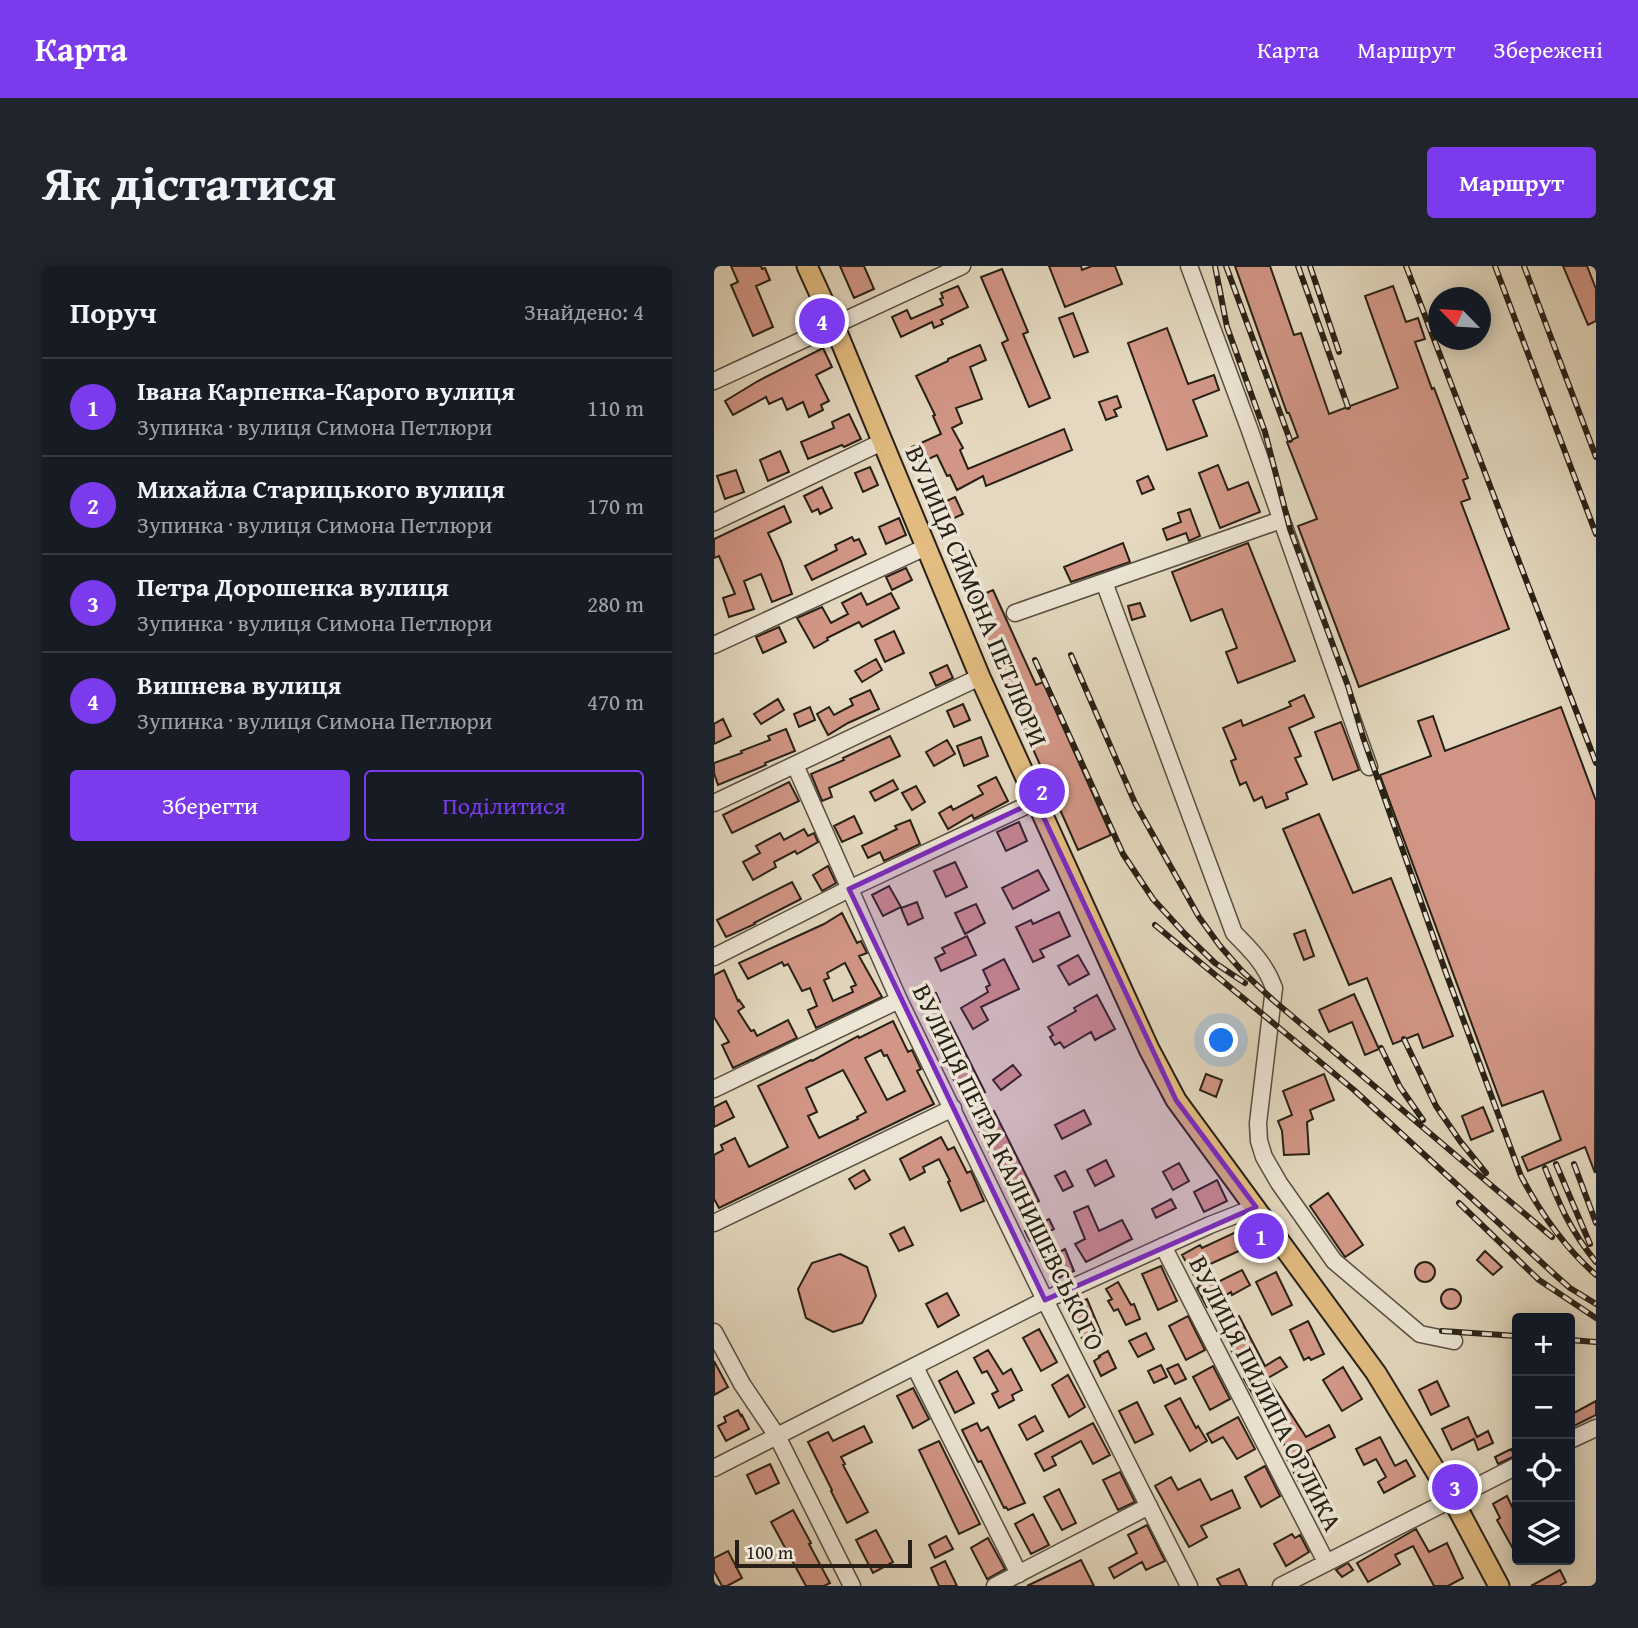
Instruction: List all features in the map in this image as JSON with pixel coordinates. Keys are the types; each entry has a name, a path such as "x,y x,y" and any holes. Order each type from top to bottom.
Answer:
{"main road":[{"name":"ВУЛИЦЯ СИМОНА ПЕТЛЮРИ","path":"807,266 834,325 979,677 1149,1049 1176,1100 1376,1373 1452,1498 1499,1586"}],"street":[{"path":"714,381 962,266"},
{"path":"1189,266 1369,767"},
{"path":"714,522 882,442"},
{"path":"1015,612 1281,520"},
{"path":"714,645 926,547"},
{"path":"1104,582 1234,933 1256,955 1269,973 1274,988 1258,1123 1259,1141 1264,1157 1334,1261 1420,1334 1454,1341"},
{"path":"714,803 979,677"},
{"name":"ВУЛИЦЯ ПЕТРА КАЛНИШЕВСЬКОГО","path":"795,765 899,1000 1045,1300 1189,1586"},
{"path":"714,957 849,889 1036,801"},
{"path":"714,1089 899,1000"},
{"path":"714,1223 953,1108"},
{"path":"714,1468 1045,1300 1210,1224 1256,1207"},
{"name":"ВУЛИЦЯ ПИЛИПА ОРЛИКА","path":"1163,1246 1326,1562"},
{"path":"714,1332 743,1384 777,1436 852,1586"},
{"path":"915,1367 1019,1574"},
{"path":"1572,1439 1596,1428"},
{"path":"1281,1586 1512,1468"},
{"path":"995,1586 1149,1506"}],"highlighted area":[{"path":"1036,801 1176,1100 1256,1207 1045,1300 849,889"}],"building":[{"path":"731,266 765,268 770,280 756,286 773,327 753,336 731,285 738,282"},
{"path":"840,266 864,266 874,289 854,298"},
{"path":"1049,266 1081,266 1082,270 1092,266 1115,266 1122,284 1065,307"},
{"path":"1235,266 1270,266 1294,335 1301,333 1329,414 1398,388 1365,296 1393,286 1406,322 1418,318 1425,339 1415,342 1468,478 1463,480 1470,499 1461,502 1509,629 1359,687 1298,526 1317,519 1287,442 1298,437"},
{"path":"1563,266 1587,266 1596,289 1596,321 1588,325"},
{"path":"1002,269 1028,332 1023,334 1050,398 1029,407 1002,343 1008,340 981,277"},
{"path":"958,286 968,307 941,320 943,324 934,328 932,322 901,337 892,317 907,310 911,319 943,305 941,293"},
{"path":"1073,313 1088,352 1074,357 1059,318"},
{"path":"1167,328 1188,384 1214,375 1219,390 1193,400 1207,436 1167,450 1128,343"},
{"path":"980,345 986,360 970,367 982,399 956,408 962,423 952,428 963,448 960,450 968,469 1064,429 1072,450 986,486 983,476 957,490 937,455 920,463 912,447 941,434 916,376"},
{"path":"823,348 832,367 816,375 829,401 821,405 823,410 809,417 803,402 787,410 782,398 769,404 766,397 733,415 725,401"},
{"path":"1117,396 1121,407 1114,410 1117,416 1106,420 1099,402"},
{"path":"849,414 861,439 808,459 801,442 834,428 832,422"},
{"path":"780,451 789,472 768,481 760,460"},
{"path":"1218,465 1228,490 1248,482 1260,512 1220,528 1199,473"},
{"path":"870,467 878,485 863,492 855,473"},
{"path":"736,470 744,492 725,499 717,476"},
{"path":"1148,476 1154,489 1142,494 1137,481"},
{"path":"822,487 832,508 820,514 818,509 812,512 804,496"},
{"path":"955,497 963,514 948,521 940,504"},
{"path":"784,506 791,522 768,533 792,594 772,602 761,574 744,581 754,609 729,617 723,598 735,594 719,556 714,558 714,539"},
{"path":"1190,509 1200,536 1189,541 1186,533 1167,540 1163,529 1181,522 1178,513"},
{"path":"899,518 906,535 886,544 879,527"},
{"path":"852,537 854,541 859,539 866,554 812,580 805,566 837,550 835,545"},
{"path":"1123,543 1130,562 1071,582 1064,567"},
{"path":"1248,543 1295,661 1238,683 1226,652 1237,648 1222,609 1191,621 1172,572"},
{"path":"969,551 976,566 963,571 957,556"},
{"path":"906,568 912,580 892,590 886,577"},
{"path":"993,590 1036,685 1043,682 1111,835 1078,850 967,601"},
{"path":"861,593 867,605 891,593 899,608 862,627 859,622 827,638 828,640 814,648 797,618 822,607 831,623 848,614 842,603"},
{"path":"1140,603 1145,616 1132,620 1128,606"},
{"path":"779,627 786,642 763,653 756,637"},
{"path":"894,631 904,653 885,662 875,640"},
{"path":"876,659 882,670 862,682 855,671"},
{"path":"947,665 953,678 936,686 930,673"},
{"path":"870,690 879,709 828,735 817,714 829,707 834,715 853,705 850,699"},
{"path":"1304,695 1314,717 1289,728 1301,756 1295,758 1307,784 1286,793 1288,799 1266,808 1262,797 1254,801 1246,782 1240,785 1231,761 1236,759 1223,728 1241,720 1243,726 1291,706 1289,702"},
{"path":"778,699 784,710 761,724 754,714"},
{"path":"963,704 970,720 954,727 947,711"},
{"path":"810,707 815,720 799,727 794,714"},
{"path":"1561,707 1596,801 1595,1173 1585,1147 1528,1171 1522,1157 1561,1140 1543,1091 1502,1106 1380,775 1431,756 1418,721 1433,716 1445,751"},
{"path":"723,719 731,736 714,744 714,724"},
{"path":"1341,722 1359,770 1333,780 1315,732"},
{"path":"786,729 795,751 718,785 714,763 770,740 768,736"},
{"path":"890,736 900,756 829,788 832,797 822,801 811,774"},
{"path":"981,737 988,756 964,766 957,746"},
{"path":"947,740 955,754 934,766 926,752"},
{"path":"996,777 1008,801 974,819 972,815 948,829 939,813 951,806 953,810 983,794 978,786"},
{"path":"893,780 898,789 875,801 870,792"},
{"path":"789,782 799,801 732,833 723,815"},
{"path":"916,786 925,802 912,810 902,793"},
{"path":"1319,814 1353,893 1391,878 1453,1036 1423,1048 1418,1034 1393,1044 1367,978 1349,985 1283,829"},
{"path":"854,816 862,833 842,842 834,826"},
{"path":"910,820 920,844 884,861 880,852 868,858 862,846"},
{"path":"1019,822 1027,841 1006,851 997,832"},
{"path":"804,829 808,836 814,833 818,842 797,854 795,851 774,862 776,867 753,880 743,862 760,853 756,846 780,833 784,840"},
{"path":"955,862 967,887 946,897 934,871"},
{"path":"828,866 836,883 822,891 813,875"},
{"path":"1038,870 1049,890 1013,909 1002,888"},
{"path":"792,882 801,899 726,937 717,920"},
{"path":"889,886 901,907 883,916 872,895"},
{"path":"917,902 923,918 908,925 901,908"},
{"path":"976,904 985,923 965,934 955,913"},
{"path":"1059,912 1070,936 1040,950 1044,957 1033,962 1016,927 1031,920 1033,924"},
{"path":"842,913 857,943 861,941 867,953 859,956 882,997 816,1028 808,1010 817,1006 810,988 802,991 788,964 784,966 782,962 748,979 739,963","holes":["845,963 856,985 851,987 853,992 833,1001 824,980 829,978 827,973"]},
{"path":"1305,930 1314,956 1304,960 1294,934"},
{"path":"967,936 976,955 941,971 935,958 945,953 942,948"},
{"path":"1078,955 1089,974 1069,985 1058,966"},
{"path":"1004,959 1019,989 981,1007 988,1020 973,1029 961,1008 988,992 986,987 990,985 983,970"},
{"path":"724,970 738,1001 744,1007 738,1011 751,1031 754,1030 757,1036 788,1020 797,1038 733,1068 722,1045 729,1042 714,1017 714,975"},
{"path":"936,993 940,1002 926,1010 921,1000"},
{"path":"1354,994 1379,1049 1365,1055 1352,1022 1329,1032 1319,1010"},
{"path":"1097,995 1115,1029 1095,1040 1091,1032 1064,1048 1060,1042 1055,1045 1048,1027"},
{"path":"893,1021 908,1052 912,1050 921,1069 917,1071 934,1104 719,1208 714,1199 714,1155 723,1150 721,1145 735,1138 749,1167 788,1147 758,1086 858,1036 859,1038","holes":["881,1050 884,1056 887,1055 905,1091 887,1100 865,1058","843,1070 866,1112 857,1117 858,1119 819,1138 808,1116 817,1112 806,1088"]},
{"path":"950,1022 985,1092 965,1102 930,1033"},
{"path":"1013,1065 1021,1075 1001,1090 993,1080"},
{"path":"1206,1074 1222,1080 1216,1097 1200,1090"},
{"path":"1324,1074 1334,1100 1310,1110 1313,1119 1307,1122 1309,1154 1284,1155 1282,1131 1278,1121 1292,1115 1283,1091"},
{"path":"726,1101 734,1117 714,1127 714,1107"},
{"path":"1483,1107 1493,1131 1471,1140 1462,1116"},
{"path":"1084,1110 1091,1124 1062,1139 1055,1125"},
{"path":"994,1111 1039,1201 1019,1211 974,1121"},
{"path":"941,1137 948,1150 954,1147 967,1173 971,1171 984,1201 961,1211 939,1159 923,1167 925,1172 910,1180 900,1159"},
{"path":"1106,1160 1114,1176 1095,1186 1087,1170"},
{"path":"1179,1163 1189,1181 1173,1190 1163,1172"},
{"path":"864,1170 870,1180 855,1189 849,1179"},
{"path":"1065,1171 1073,1186 1063,1191 1055,1176"},
{"path":"1217,1180 1227,1201 1204,1212 1194,1192"},
{"path":"1328,1193 1363,1245 1345,1257 1310,1206"},
{"path":"1171,1199 1176,1208 1156,1218 1152,1209"},
{"path":"1088,1206 1099,1231 1122,1220 1132,1239 1086,1262 1075,1244 1085,1239 1074,1212"},
{"path":"1049,1219 1054,1229 1030,1241 1025,1231"},
{"path":"904,1227 913,1245 899,1251 890,1234"},
{"path":"1256,1230 1266,1244 1257,1249 1254,1244 1208,1265 1218,1282 1242,1270 1250,1285 1232,1295 1231,1292 1207,1307 1197,1288 1200,1286 1182,1255 1200,1245 1202,1248 1236,1232 1239,1239"},
{"path":"1065,1249 1074,1271 1056,1279 1046,1259"},
{"path":"1485,1251 1502,1267 1493,1275 1477,1260"},
{"path":"840,1254 867,1267 876,1296 862,1323 833,1332 806,1318 798,1289 812,1263"},
{"path":"1425,1262 1432,1265 1435,1272 1432,1279 1425,1282 1418,1279 1415,1272 1418,1265"},
{"path":"1161,1266 1177,1301 1158,1310 1142,1274"},
{"path":"1276,1272 1292,1305 1272,1315 1256,1282"},
{"path":"1118,1282 1131,1305 1134,1304 1140,1319 1126,1325 1118,1309 1114,1311 1108,1301 1112,1299 1106,1289"},
{"path":"1451,1289 1458,1292 1461,1299 1458,1306 1451,1309 1444,1306 1441,1299 1444,1292"},
{"path":"947,1293 959,1315 938,1327 926,1304"},
{"path":"1087,1299 1102,1335 1084,1343 1068,1307"},
{"path":"1188,1316 1205,1350 1186,1360 1169,1326"},
{"path":"1239,1316 1265,1366 1280,1357 1287,1367 1268,1378 1306,1437 1329,1425 1335,1437 1307,1451 1326,1488 1307,1498 1286,1457 1290,1455 1244,1379 1246,1378 1219,1327"},
{"path":"1308,1321 1324,1354 1304,1360 1290,1330"},
{"path":"1039,1329 1057,1362 1041,1371 1023,1338"},
{"path":"1146,1333 1154,1349 1138,1357 1129,1341"},
{"path":"988,1350 1003,1374 1011,1369 1022,1390 1012,1395 1014,1400 999,1408 992,1394 998,1391 987,1371 982,1373 974,1358"},
{"path":"1108,1351 1116,1368 1101,1376 1094,1361"},
{"path":"714,1361 728,1387 714,1395"},
{"path":"1178,1364 1186,1379 1175,1384 1167,1369"},
{"path":"1161,1365 1167,1377 1154,1383 1148,1371"},
{"path":"1213,1366 1230,1399 1210,1410 1193,1377"},
{"path":"1343,1367 1362,1399 1342,1411 1323,1380"},
{"path":"957,1371 974,1403 955,1413 939,1381"},
{"path":"1068,1375 1085,1407 1069,1417 1052,1385"},
{"path":"1437,1381 1449,1406 1431,1415 1419,1390"},
{"path":"913,1388 929,1419 913,1428 897,1396"},
{"path":"1180,1398 1196,1428 1198,1426 1207,1441 1190,1451 1165,1406"},
{"path":"1596,1401 1596,1415 1575,1426 1575,1412"},
{"path":"1137,1402 1153,1434 1135,1443 1119,1411"},
{"path":"738,1410 749,1429 726,1441 718,1426 726,1422 724,1417"},
{"path":"1035,1416 1043,1431 1027,1440 1019,1425"},
{"path":"1238,1417 1255,1449 1237,1459 1223,1437 1212,1443 1207,1434"},
{"path":"1468,1417 1477,1437 1488,1431 1493,1443 1478,1450 1474,1439 1452,1450 1442,1429"},
{"path":"977,1423 981,1431 988,1427 1025,1503 1008,1510 1004,1508 962,1430"},
{"path":"1093,1423 1110,1455 1093,1464 1081,1441 1052,1457 1056,1465 1044,1471 1035,1454"},
{"path":"864,1426 872,1442 841,1457 868,1512 847,1523 808,1442 828,1432 833,1441"},
{"path":"1380,1437 1395,1466 1406,1460 1415,1476 1384,1493 1378,1482 1386,1477 1376,1459 1364,1465 1356,1449"},
{"path":"939,1441 980,1524 959,1534 919,1450"},
{"path":"1512,1451 1512,1457 1498,1464 1495,1457"},
{"path":"770,1464 779,1483 756,1494 747,1475"},
{"path":"1265,1466 1280,1496 1261,1507 1245,1477"},
{"path":"1120,1472 1135,1502 1118,1510 1103,1480"},
{"path":"1171,1477 1178,1490 1200,1479 1211,1500 1232,1490 1240,1508 1201,1526 1207,1537 1189,1547 1155,1486"},
{"path":"1059,1489 1076,1523 1062,1530 1044,1497"},
{"path":"1507,1496 1512,1506 1512,1547 1497,1520 1500,1518 1493,1504"},
{"path":"793,1510 830,1583 824,1586 806,1586 771,1522"},
{"path":"1033,1514 1049,1545 1031,1554 1015,1524"},
{"path":"1147,1525 1165,1561 1146,1570 1142,1562 1114,1578 1109,1568 1137,1553 1128,1535"},
{"path":"1416,1529 1429,1552 1447,1543 1463,1578 1448,1586 1434,1586 1413,1546 1395,1555 1400,1564 1368,1582 1357,1563"},
{"path":"876,1530 893,1562 873,1573 856,1540"},
{"path":"1292,1534 1295,1538 1300,1535 1309,1552 1286,1566 1274,1544"},
{"path":"946,1536 953,1549 935,1558 929,1545"},
{"path":"988,1538 1005,1569 987,1579 971,1548"},
{"path":"728,1551 742,1578 722,1586 714,1571 714,1558"},
{"path":"1081,1560 1094,1586 1027,1586 1052,1574"},
{"path":"945,1561 957,1586 939,1586 931,1568"},
{"path":"1348,1563 1353,1570 1342,1577 1336,1570"},
{"path":"1239,1569 1247,1586 1221,1586 1217,1579"},
{"path":"1560,1570 1566,1582 1559,1586 1531,1586"}],"railway":[{"path":"1215,266 1227,327 1265,432 1290,529 1348,686 1363,737 1446,973 1521,1176 1554,1229 1596,1275"},
{"path":"1226,266 1290,440"},
{"path":"1298,266 1348,407"},
{"path":"1310,266 1339,352"},
{"path":"1406,266 1596,763"},
{"path":"1495,266 1596,534"},
{"path":"1524,266 1596,457"},
{"path":"1071,655 1135,803 1199,917 1220,946 1273,1000 1552,1237"},
{"path":"1035,660 1123,854 1153,899 1185,934 1215,963 1245,983"},
{"path":"1155,925 1354,1090 1570,1288 1596,1304"},
{"path":"1404,1039 1436,1106 1486,1173"},
{"path":"1381,1048 1400,1087 1423,1120"},
{"path":"1556,1164 1590,1244"},
{"path":"1574,1164 1596,1223"},
{"path":"1545,1168 1566,1217 1596,1262"},
{"path":"1459,1203 1539,1280 1596,1318"},
{"path":"1442,1331 1512,1336"},
{"path":"1575,1340 1596,1342"}],"place":[{"name":"Вишнева вулиця","path":"822,321"},
{"name":"Михайла Старицького вулиця","path":"1042,791"},
{"name":"Івана Карпенка-Карого вулиця","path":"1261,1236"},
{"name":"Петра Дорошенка вулиця","path":"1455,1487"}]}
